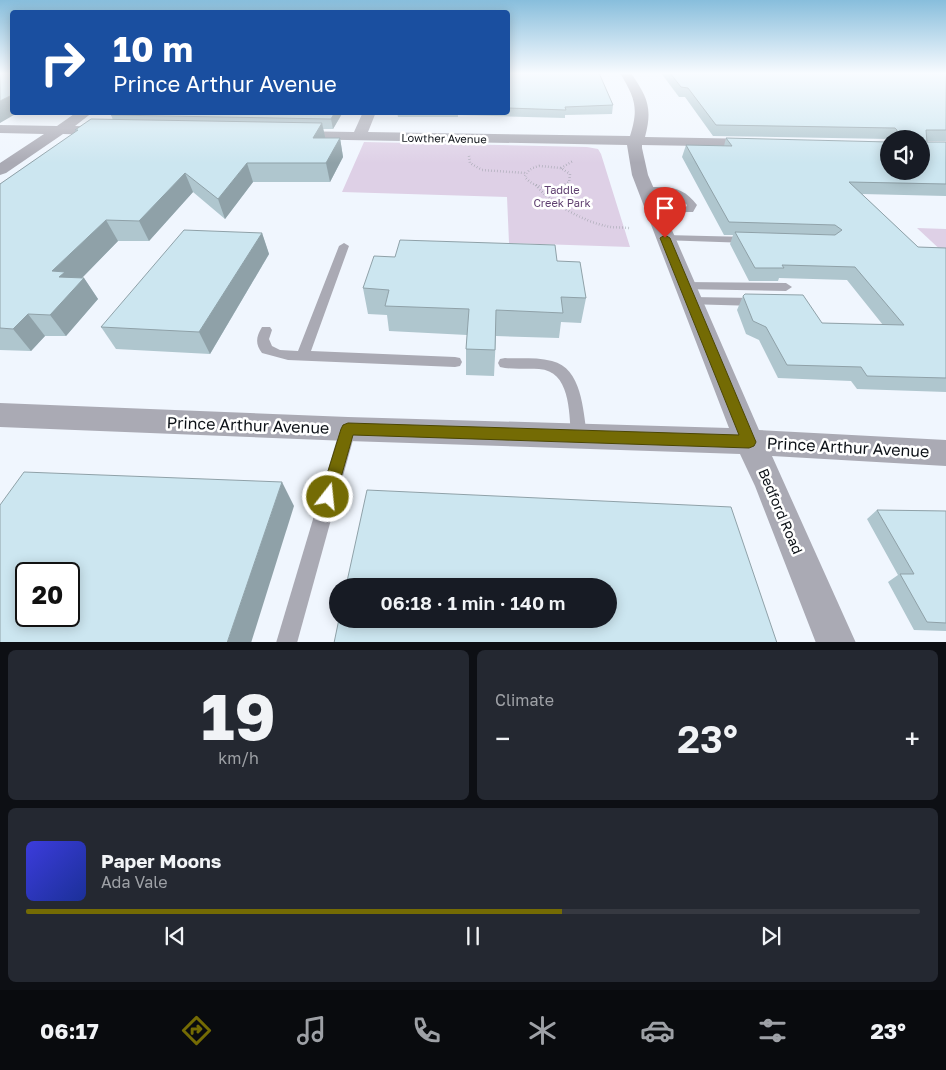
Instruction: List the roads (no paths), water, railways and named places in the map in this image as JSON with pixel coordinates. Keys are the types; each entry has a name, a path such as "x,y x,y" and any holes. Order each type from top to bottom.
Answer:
{"street":[{"name":"Bedford Road","path":"641,103 640,131 634,148 646,190 749,442 770,484 836,642"},
{"path":"0,170 82,115"},
{"path":"359,136 369,115"},
{"path":"0,129 118,132"},
{"name":"Lowther Avenue","path":"274,134 772,144"},
{"name":"Prince Arthur Avenue","path":"0,415 348,429 579,435 946,453"}],"lane":[{"path":"646,190 677,191 684,194 692,205 690,210 654,210"},
{"path":"665,238 760,241"},
{"path":"303,356 344,246"},
{"path":"687,293 786,287"},
{"path":"687,293 772,302"},
{"path":"266,330 262,338 262,345 269,352 279,355 455,362"},
{"path":"505,363 554,366 567,377 574,401 579,435"},
{"path":"286,642 348,429"}],"park label":[{"name":"Taddle Creek Park","path":"562,195"}]}
